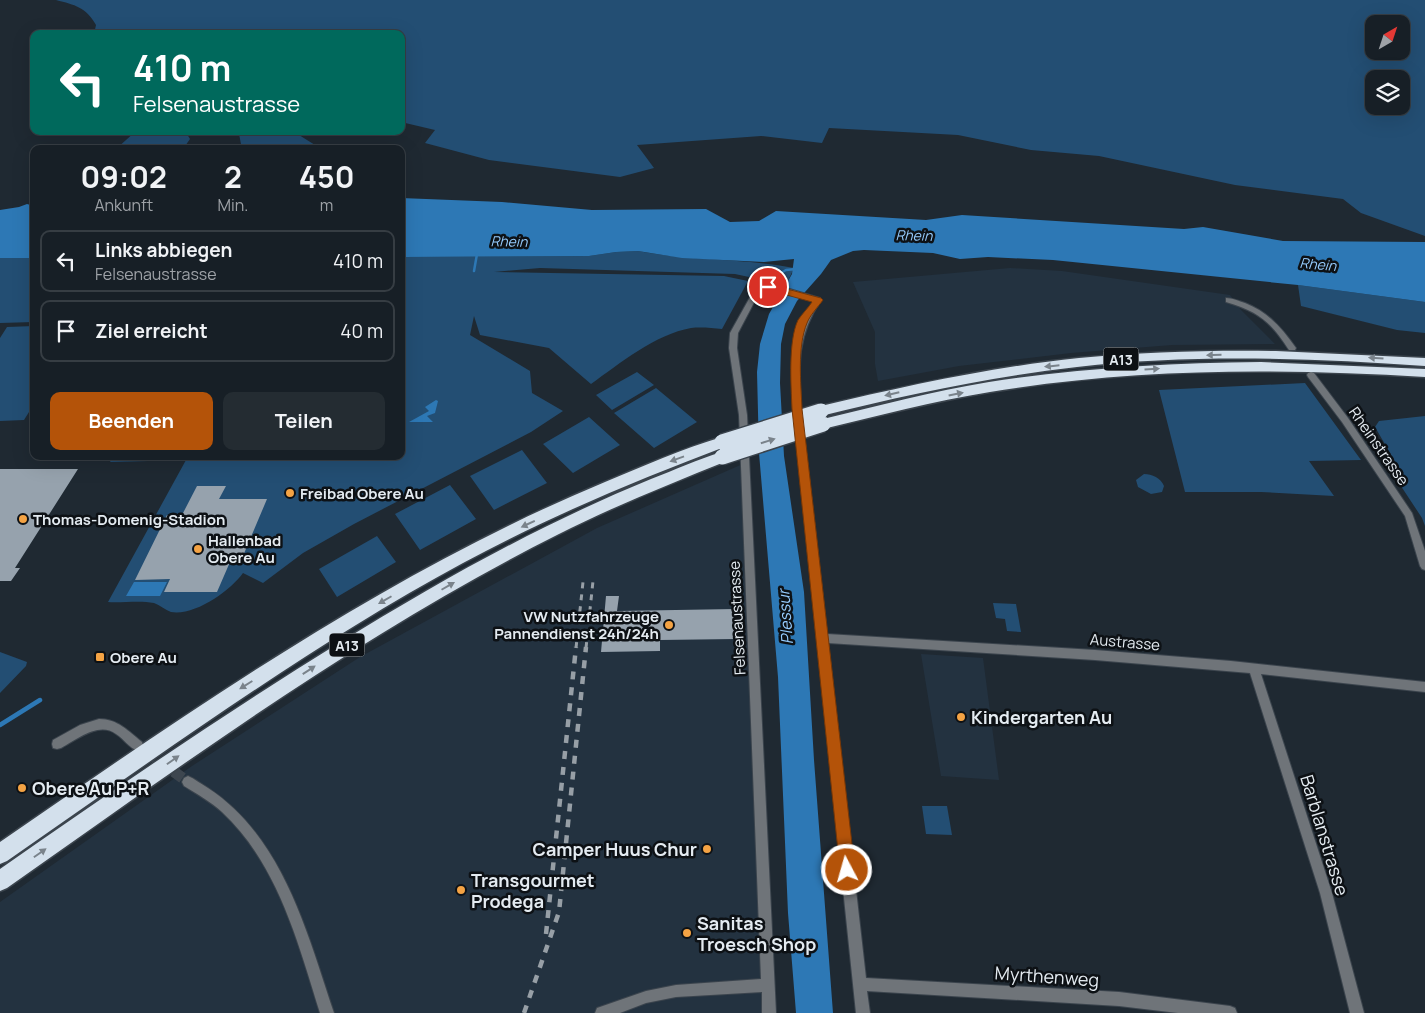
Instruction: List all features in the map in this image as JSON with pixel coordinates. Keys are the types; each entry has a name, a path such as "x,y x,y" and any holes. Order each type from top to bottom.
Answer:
{"highway":[{"name":"A13","path":"0,854 236,692 354,618 465,554 650,468 722,449 907,390 1038,367 1147,357 1286,355 1425,362"},
{"name":"A13","path":"822,417 987,388 1156,368 1246,366 1365,368 1425,373"},
{"name":"A13","path":"0,881 210,734 365,633 480,568 569,521 644,488 722,449"}],"street":[{"name":"Felsenaustrasse","path":"769,1013 743,415 733,348 734,333 758,291 766,287 818,300 803,320 799,334 796,375 797,409 821,638"},
{"path":"1228,300 1254,309 1268,318 1292,348"},
{"name":"Rheinstrasse","path":"1311,375 1345,420 1404,506 1409,515 1425,566"},
{"path":"821,638 863,1013"},
{"name":"Austrasse","path":"821,638 974,646 1254,669 1425,687"},
{"name":"Barblanstrasse","path":"1254,669 1326,893 1357,1013"},
{"path":"57,744 88,727 102,724 115,726 138,746"},
{"path":"188,782 226,808 247,832 275,874 290,905 327,1013"},
{"name":"Myrthenweg","path":"860,984 1119,999 1230,1013"},
{"path":"602,1013 646,997 676,991 768,985"}],"shaded area":[{"path":"56,0 1425,0 1425,236 1361,213 1343,199 1235,185 1099,156 1031,150 958,135 829,128 822,143 761,136 637,145 654,168 620,177 489,160 425,143 435,130 405,123 405,30 95,30 96,25 92,19 84,10"},
{"path":"132,135 188,135 190,139 186,145 120,145"},
{"path":"239,135 299,135 315,145 241,145"},
{"path":"638,251 794,268 786,285 735,274 540,268 494,272 724,276 748,281 722,329 691,328 665,336 638,351 591,384 549,348 480,335 474,316 470,335 530,371 532,393 563,411 531,432 354,524 303,553 263,583 243,573 230,587 211,601 191,610 180,612 171,612 149,602 108,602 186,460 405,460 405,257 589,256"},
{"path":"0,258 30,258 30,322 0,323"},
{"path":"1010,268 1062,271 1230,295 1241,310 1275,344 1172,345 1071,353 959,366 878,381 875,364 875,332 853,282"},
{"path":"1298,285 1425,302 1425,333 1397,330 1301,306"},
{"path":"30,326 30,410 24,420 0,421 0,338 7,327"},
{"path":"637,372 654,385 612,410 596,395"},
{"path":"1305,383 1361,460 1309,461 1334,496 1261,492 1185,492 1159,390"},
{"path":"656,388 697,422 654,448 614,413"},
{"path":"1425,416 1425,526 1422,518 1393,474 1397,465 1375,427 1379,421"},
{"path":"589,417 620,445 573,473 543,444"},
{"path":"522,450 547,483 494,510 470,476"},
{"path":"111,460 186,460 110,462"},
{"path":"745,463 769,1013 0,1013 0,902 192,766 360,657 597,528"},
{"path":"1144,474 1153,476 1161,481 1164,486 1162,492 1151,494 1138,487 1136,480"},
{"path":"450,485 476,519 420,550 395,514"},
{"path":"377,536 396,562 337,597 319,569"},
{"path":"993,603 1016,604 1021,632 1007,631 1005,619 996,618"},
{"path":"0,652 27,662 26,666 0,693"},
{"name":"Kindergarten Au","path":"921,654 983,658 999,780 941,776"},
{"path":"922,806 947,806 952,835 926,834"}],"water":[{"path":"405,198 502,202 592,210 706,209 730,222 759,221 776,211 926,220 962,215 1184,229 1203,227 1283,241 1425,242 1425,302 1298,285 1053,260 988,257 960,259 933,253 864,250 853,251 831,260 797,301 785,324 781,344 780,383 784,456 804,592 814,760 833,1013 796,1013 788,913 778,677 759,453 757,372 760,344 769,314 792,274 794,259 764,262 682,258 638,251 589,256 405,257"},
{"path":"30,205 30,258 0,258 0,210"},
{"path":"436,400 438,401 435,413 427,416 433,422 409,422 429,411 425,407"},
{"path":"134,582 167,582 160,596 126,596"}],"building":[{"name":"Thomas-Domenig-Stadion","path":"0,469 78,469 15,568 20,568 11,581 0,581"},
{"name":"Hallenbad Obere Au","path":"197,486 226,486 219,499 267,499 240,563 230,562 217,592 164,592 170,579 135,580 167,515 182,515"},
{"name":"VW Nutzfahrzeuge Pannendienst 24h/24h","path":"606,596 619,596 617,611 735,609 736,639 660,640 660,651 601,652"}],"waterway":[{"path":"474,271 477,254"},
{"path":"788,287 774,277 786,270 796,269"},
{"path":"0,725 40,700"}],"tunnel":[{"path":"147,752 188,782"}],"railway":[{"path":"586,648 593,581"},
{"path":"576,648 583,582"},
{"path":"546,934 576,647"},
{"path":"524,1013 559,912 586,647"}],"place":[{"name":"Freibad Obere Au","path":"290,493"},
{"name":"Thomas-Domenig-Stadion","path":"23,519"},
{"name":"Hallenbad Obere Au","path":"198,549"},
{"name":"VW Nutzfahrzeuge Pannendienst 24h/24h","path":"669,625"},
{"name":"Obere Au","path":"100,657"},
{"name":"Kindergarten Au","path":"961,717"},
{"name":"Obere Au P+R","path":"22,788"},
{"name":"Camper Huus Chur","path":"707,849"},
{"name":"Transgourmet Prodega","path":"461,890"},
{"name":"Sanitas Troesch Shop","path":"687,933"}],"route":[{"path":"768,287 818,300 803,320 799,334 796,375 797,409 847,870"}],"water label":[{"name":"Rhein","path":"914,235"},
{"name":"Rhein","path":"509,241"},
{"name":"Rhein","path":"1318,264"},
{"name":"Plessur","path":"785,617"}]}
